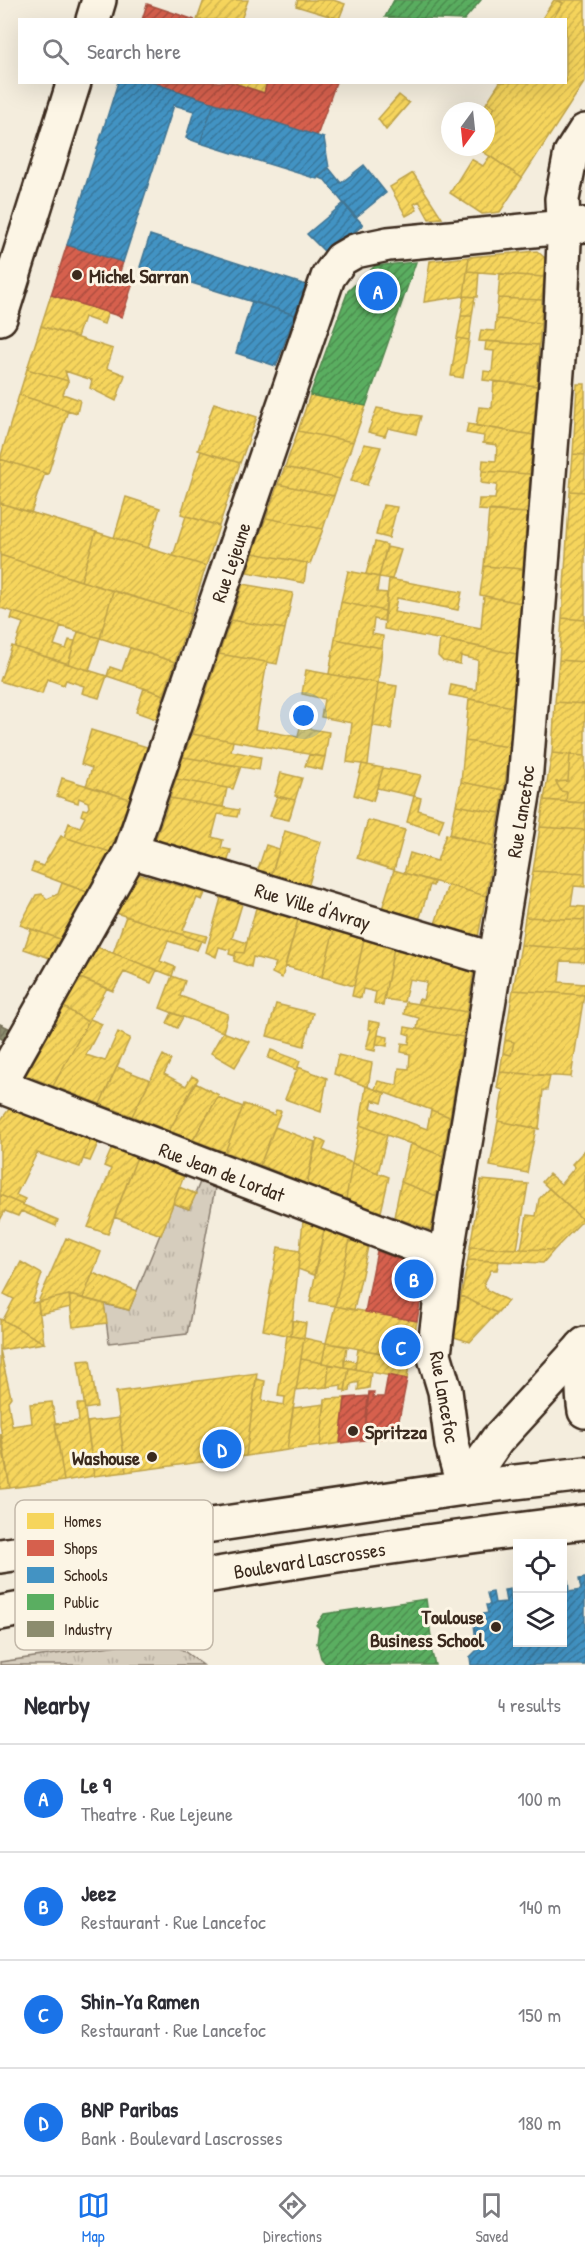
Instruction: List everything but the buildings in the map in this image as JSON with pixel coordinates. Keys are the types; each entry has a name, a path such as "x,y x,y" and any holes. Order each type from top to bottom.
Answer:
{"street":[{"path":"94,18 99,0"},
{"path":"0,318 73,84"},
{"name":"Rue Lancefoc","path":"494,1533 464,1488 452,1445 445,1390 434,1354 446,1257 525,783 573,342 574,225 562,199 571,153 585,131"},
{"name":"Rue Lejeune","path":"0,1085 131,851 328,278 341,259 355,250 388,244 574,225"},
{"name":"Rue Ville d'Avray","path":"131,851 495,960"},
{"name":"Rue Jean de Lordat","path":"0,1085 446,1257"},
{"path":"464,1488 497,1440 584,1345"},
{"path":"584,1345 581,1390 585,1411"},
{"path":"213,1525 464,1488 585,1474"},
{"path":"574,1523 585,1485"},
{"name":"Boulevard Lascrosses","path":"213,1574 574,1523"},
{"path":"0,1556 15,1554"},
{"name":"Boulevard Lascrosses","path":"0,1612 15,1609"}],"green space":[{"path":"200,1182 215,1188 187,1334 109,1343 104,1304 129,1310 173,1203 189,1209"},
{"path":"83,1650 182,1650 203,1665 0,1665 0,1662"}],"place":[{"name":"Michel Sarran","path":"77,275"},
{"name":"Le 9","path":"378,291"},
{"name":"Jeez","path":"414,1279"},
{"name":"Shin-Ya Ramen","path":"401,1347"},
{"name":"Spritzza","path":"353,1431"},
{"name":"BNP Paribas","path":"222,1449"},
{"name":"Washouse","path":"152,1457"},
{"name":"Toulouse Business School","path":"496,1627"}]}
